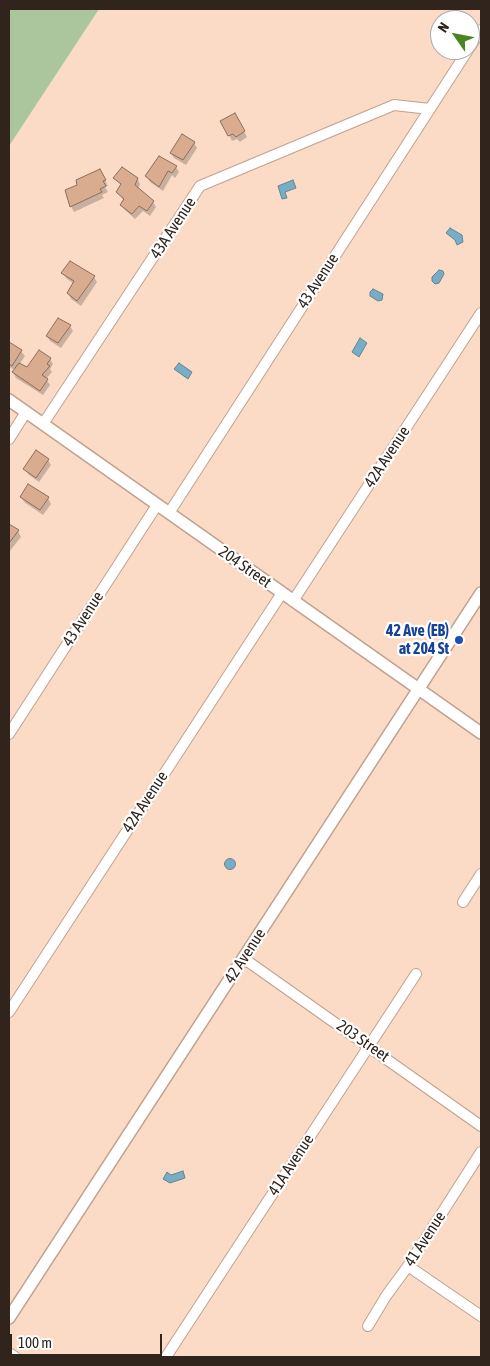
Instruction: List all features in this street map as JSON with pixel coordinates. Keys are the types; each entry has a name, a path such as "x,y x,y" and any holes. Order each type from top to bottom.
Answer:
{"street":[{"name":"43 Avenue","path":"168,513 462,60"},
{"name":"43A Avenue","path":"43,424 200,186 394,105 430,109"},
{"name":"42A Avenue","path":"293,601 481,313"},
{"name":"204 Street","path":"9,400 481,733"},
{"path":"9,439 26,412"},
{"name":"43 Avenue","path":"9,734 158,505"},
{"name":"42A Avenue","path":"9,1012 282,593"},
{"name":"42 Avenue","path":"9,1318 481,593"},
{"path":"463,902 481,874"},
{"name":"203 Street","path":"243,958 481,1126"},
{"name":"41A Avenue","path":"166,1357 416,974"},
{"name":"41 Avenue","path":"368,1326 481,1152"},
{"path":"408,1266 481,1316"},
{"path":"9,1353 15,1357"}],"green space":[{"path":"9,9 99,9 9,146"}],"water":[{"path":"293,180 296,188 285,192 287,198 282,199 278,186"},
{"path":"450,228 462,235 463,242 457,245 455,240 446,233"},
{"path":"439,270 443,271 444,274 439,283 435,284 432,281 432,277"},
{"path":"373,289 383,294 382,300 378,301 370,296 370,292"},
{"path":"360,338 367,343 359,357 352,352"},
{"path":"179,363 192,372 188,379 174,369"},
{"path":"230,858 236,864 230,870 224,864"},
{"path":"183,1171 185,1178 170,1183 163,1179 167,1172 171,1175"}],"building":[{"path":"235,113 245,131 236,137 233,134 228,136 220,121"},
{"path":"182,134 195,142 183,160 170,153"},
{"path":"159,156 177,166 172,173 168,171 159,187 145,176"},
{"path":"122,167 138,178 135,185 154,201 147,211 139,206 132,214 120,205 124,199 116,192 121,184 113,178"},
{"path":"100,169 106,180 103,181 106,186 100,189 102,192 70,207 65,190 77,185 76,180"},
{"path":"70,261 95,276 77,301 67,293 74,281 61,273"},
{"path":"58,318 71,325 58,343 46,336"},
{"path":"9,342 22,350 12,366 9,364"},
{"path":"39,350 51,358 47,364 50,366 42,375 48,379 40,391 12,372 19,363 27,367"},
{"path":"36,450 49,459 36,478 23,469"},
{"path":"28,484 49,497 40,510 20,497"},
{"path":"9,524 19,530 9,543"}],"place":[{"name":"42 Ave (EB) at 204 St","path":"459,640"}]}
